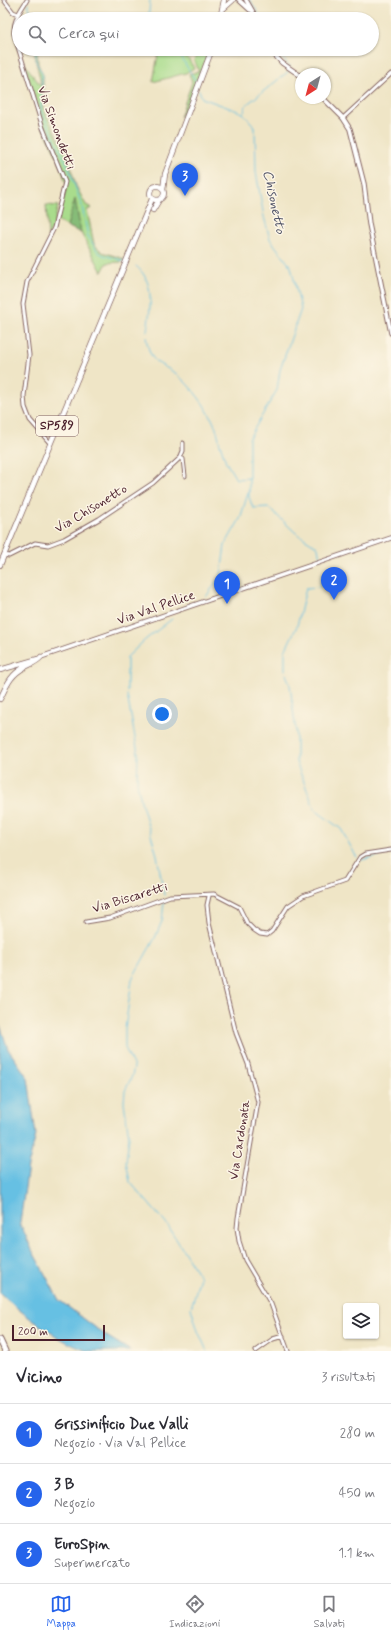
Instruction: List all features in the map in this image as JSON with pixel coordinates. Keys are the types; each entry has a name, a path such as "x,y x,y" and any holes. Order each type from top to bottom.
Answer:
{"highway":[{"path":"0,1340 5,1351"},
{"path":"0,1347 2,1351"}],"main road":[{"path":"222,11 224,0"},
{"path":"222,11 233,0"},
{"name":"SP589","path":"115,287 155,204 164,196 163,190 165,174 209,56"},
{"name":"SP589","path":"0,565 115,287 149,210 152,199 149,193 165,174"},
{"path":"153,187 158,186 163,190"},
{"path":"152,199 158,200"},
{"path":"0,670 41,657"},
{"path":"1,697 8,680 14,674 38,661 41,657"},
{"path":"0,685 1,697"}],"street":[{"path":"4,0 13,12"},
{"name":"Via Simondetti","path":"19,12 27,0"},
{"path":"239,0 253,12"},
{"path":"246,0 253,12"},
{"name":"Via Simondetti","path":"21,56 43,128 65,182 54,228 30,274 24,294 23,311 29,355 24,401 30,420 50,443"},
{"path":"276,56 282,63 295,72"},
{"path":"343,118 391,74"},
{"path":"330,104 343,118 350,129 364,184 369,224 391,333"},
{"path":"183,443 183,451 180,458 183,459 186,476"},
{"name":"Via Chisonetto","path":"4,555 9,556 35,543 48,545 64,539 153,483 180,458"},
{"name":"Via Val Pellice","path":"41,657 391,538"},
{"name":"Via Biscaretti","path":"86,922 110,918 178,894 209,896 214,894 239,906 254,930 260,934 267,935 272,931 288,906 303,896 345,881 360,857 365,854 391,850"},
{"name":"Via Cardonata","path":"209,896 207,906 209,922 236,1033 248,1064 258,1102 237,1228 245,1260 271,1304 288,1351"},
{"path":"256,1351 273,1339 283,1336"}],"green space":[{"path":"35,56 37,56 38,64 43,75 43,108 68,158 76,186 86,205 92,208 87,210 94,244 102,252 124,259 121,262 107,263 102,272 81,233 75,200 67,226 57,221 67,186 59,161 43,127 24,63 41,86"},
{"path":"158,56 186,56 194,68 186,73 153,82"},
{"path":"198,56 208,56 180,117 192,82 189,74 199,71 194,60"},
{"path":"75,199 81,233 67,226"},
{"path":"46,205 58,206 53,228 48,237"}],"water":[{"path":"0,1025 8,1049 28,1078 36,1135 28,1166 20,1223 32,1250 59,1300 108,1337 131,1351 90,1351 80,1348 56,1336 18,1309 0,1293"}],"waterway":[{"name":"Chisonetto","path":"149,12 150,0"},
{"path":"250,0 258,12"},
{"name":"Chisonetto","path":"28,4 31,12"},
{"name":"Chisonetto","path":"36,56 36,62 42,73 41,111 68,166 82,206 88,236 98,252 124,261"},
{"name":"Chisonetto","path":"180,56 197,83"},
{"path":"280,56 291,67"},
{"path":"244,112 246,105 289,71"},
{"name":"Chisonetto","path":"199,90 202,98 243,113 255,127 256,172 264,217 270,239 291,267 301,309 280,370 277,390 249,438 249,497 253,508 268,507 296,533 318,547 320,559"},
{"name":"Chisonetto","path":"136,266 147,280 149,288 150,305 147,331"},
{"name":"Chisonetto","path":"146,337 148,348 154,360 175,373 200,399 214,423 219,439"},
{"name":"Chisonetto","path":"219,441 226,462 236,479 249,478"},
{"path":"206,597 221,575 225,545 240,519 249,490"},
{"path":"285,670 285,651 297,626 306,588 320,587 322,575"},
{"path":"127,691 127,657 145,640 172,619"},
{"path":"286,674 290,685 296,732 296,762 315,810 341,829 357,858"},
{"path":"127,695 138,753 137,783 157,855 164,895"},
{"path":"361,860 391,853"},
{"path":"164,901 162,921 155,938 132,979 125,1029 125,1048 134,1067 132,1076 125,1091 124,1102 129,1137 126,1162 130,1182 168,1226 200,1277 191,1308 198,1331 207,1351"}],"place":[{"name":"EuroSpin","path":"185,196"},
{"name":"3 B","path":"334,600"},
{"name":"Grissinificio Due Valli","path":"227,604"}]}
